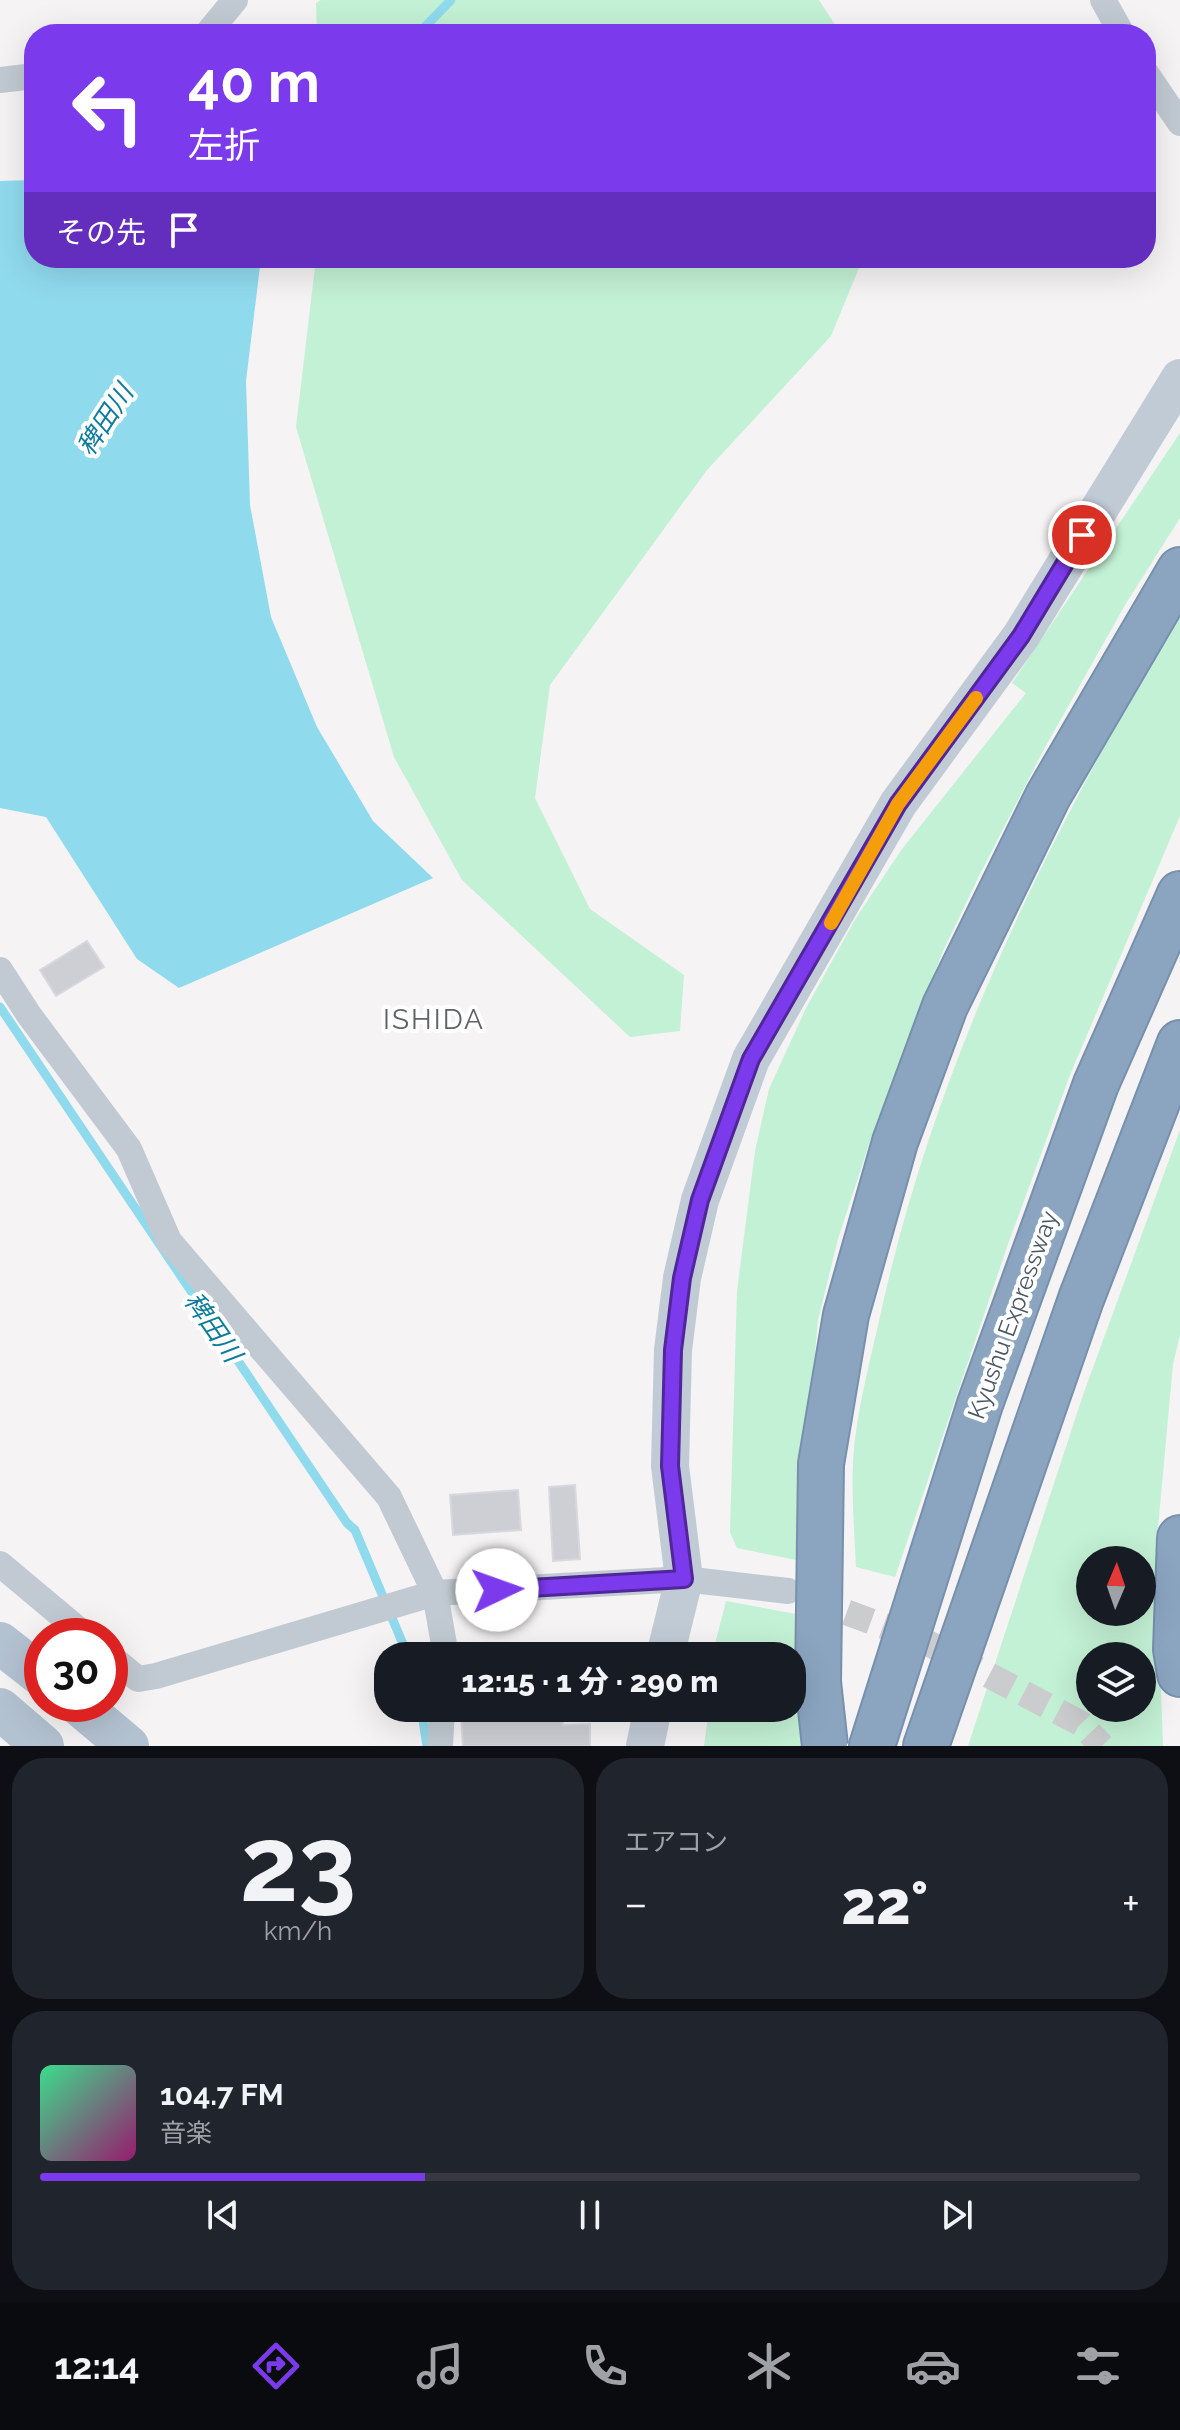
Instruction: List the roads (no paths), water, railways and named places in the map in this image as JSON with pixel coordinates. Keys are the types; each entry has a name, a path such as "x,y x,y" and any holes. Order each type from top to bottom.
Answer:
{"highway":[{"path":"825,1746 818,1682 821,1464 846,1315 895,1142 945,1006 1048,796 1180,570"},
{"name":"Kyushu Expressway","path":"872,1746 980,1404 1090,1099 1180,894"},
{"path":"926,1746 1081,1299 1180,1043"},
{"path":"1180,1538 1176,1649 1180,1674"}],"main road":[{"path":"0,1643 24,1662"},
{"path":"0,1709 43,1746"},
{"path":"99,1722 128,1746"}],"street":[{"path":"215,24 235,0"},
{"path":"1103,0 1116,24"},
{"path":"0,80 24,77"},
{"path":"1156,88 1180,123"},
{"path":"668,1642 684,1579 670,1466 674,1335 682,1278 700,1200 751,1059 898,804 1021,636 1180,378"},
{"path":"0,970 29,1015 129,1149 169,1241 389,1497 435,1593 444,1642"},
{"path":"0,1564 64,1618"},
{"path":"128,1671 138,1679 156,1676 435,1593 684,1579 788,1591"},
{"path":"440,1746 441,1722"},
{"path":"645,1746 650,1722"}],"water":[{"path":"24,180 24,268 260,268 246,381 250,505 271,617 317,727 373,821 433,878 179,988 137,959 46,817 0,808 0,181"}],"waterway":[{"name":"稗田川","path":"428,24 451,0"},
{"name":"稗田川","path":"0,1007 347,1523 355,1530 402,1642"},
{"name":"稗田川","path":"423,1722 427,1746"}],"tunnel":[{"path":"810,1599 922,1640 1080,1723 1102,1746"}],"district":[{"name":"ISHIDA","path":"434,1019"}]}
